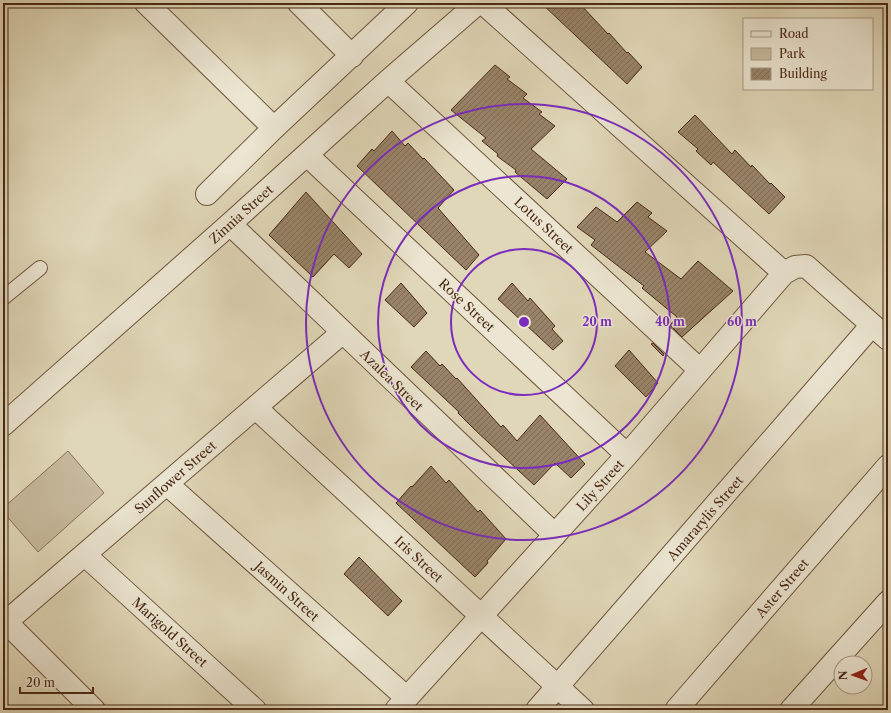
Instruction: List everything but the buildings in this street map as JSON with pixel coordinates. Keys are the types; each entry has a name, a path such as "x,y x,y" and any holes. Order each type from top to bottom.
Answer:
{"street":[{"path":"146,3 274,128"},
{"path":"299,3 352,56"},
{"path":"207,194 274,128 407,3"},
{"name":"Zinnia Street","path":"3,425 308,155 388,81 478,3"},
{"path":"483,3 784,273"},
{"name":"Lotus Street","path":"388,81 700,370"},
{"name":"Rose Street","path":"308,155 627,455"},
{"name":"Azalea Street","path":"230,224 555,536"},
{"name":"Lily Street","path":"402,704 627,455 784,273 795,267 806,266 880,332"},
{"name":"Sunflower Street","path":"94,710 6,622 344,332"},
{"name":"Amararylis Street","path":"538,710 880,332"},
{"name":"Iris Street","path":"256,408 583,710"},
{"name":"Aster Street","path":"676,710 888,466"},
{"name":"Jasmin Street","path":"167,484 402,704"},
{"name":"Marigold Street","path":"85,555 255,710"},
{"path":"791,710 888,602"}],"lane":[{"path":"3,298 40,268"}],"green space":[{"path":"68,451 104,493 38,552 3,512 3,508"}]}
